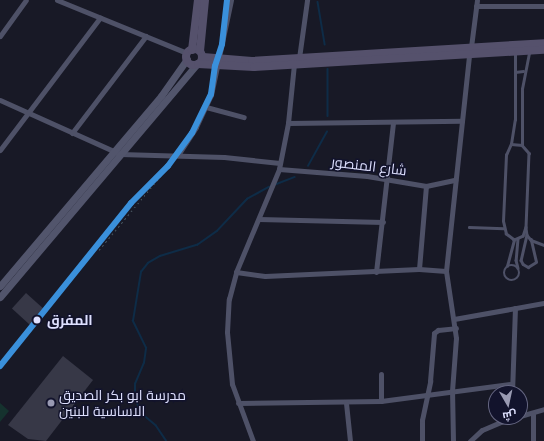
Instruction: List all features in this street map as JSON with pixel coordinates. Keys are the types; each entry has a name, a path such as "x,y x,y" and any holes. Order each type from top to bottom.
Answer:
{"main road":[{"path":"197,65 194,54 198,0"},
{"path":"205,0 194,54 190,64 197,65 218,62 252,61 297,61 529,47 544,43"},
{"path":"529,47 544,50"},
{"path":"194,54 218,62"},
{"path":"0,297 194,54"},
{"path":"0,286 82,200 117,152 197,65"}],"street":[{"path":"0,36 26,0"},
{"path":"57,0 194,54"},
{"path":"178,155 206,107 218,62 231,0"},
{"path":"253,441 238,403 229,367 227,326 229,299 236,272 278,172 288,123 307,0"},
{"path":"453,441 452,391 456,328 446,272 455,180 477,0"},
{"path":"476,6 544,6"},
{"path":"0,150 100,18"},
{"path":"72,133 146,36"},
{"path":"0,100 117,152 280,163"},
{"path":"206,107 244,116"},
{"path":"288,123 462,122"},
{"path":"376,272 389,179 393,123"},
{"name":"شارع المنصور","path":"278,172 389,179 426,186 455,180"},
{"path":"419,269 426,186"},
{"path":"259,219 383,222"},
{"path":"236,272 272,276 419,269 446,272"},
{"path":"454,319 544,303"},
{"path":"238,403 346,403 381,401 511,384 515,308"},
{"path":"422,441 422,420 427,396 434,333 438,330 456,328"},
{"path":"381,374 381,401"},
{"path":"346,403 350,441"},
{"path":"528,415 544,409"},
{"path":"532,441 533,414"},
{"path":"470,441 482,430 494,425"}],"lane":[{"path":"529,47 523,71 522,144 529,153 526,235 521,260 523,264 528,267 536,262 531,240"},
{"path":"514,240 503,228 506,155 511,144 515,106 515,48"},
{"path":"515,72 523,71"},
{"path":"515,106 522,105"},
{"path":"511,144 522,144"},
{"path":"469,227 503,228"},
{"path":"514,240 523,236 526,227"},
{"path":"526,235 531,240 544,245"},
{"path":"514,240 504,276 511,281 519,276 516,260 518,239"},
{"path":"506,267 512,265 518,268"}],"path":[{"path":"99,250 178,155"}],"green space":[{"path":"0,403 9,411 0,422"}],"building":[{"path":"26,293 44,309 30,325 12,309"},
{"name":"مدرسة ابو بكر الصديق الاساسية للبنين","path":"63,356 93,380 46,441 28,439 8,425"}],"waterway":[{"path":"318,2 325,44"},
{"path":"328,69 328,116"},
{"path":"308,166 327,132"},
{"path":"274,185 295,177"},
{"path":"166,441 156,426 143,415 135,400 135,384 144,363 146,348 133,321 141,272 148,263 160,256 197,245 217,231 247,199 269,187"}],"transit line":[{"path":"0,366 131,203 168,166 192,133 211,94 215,66 222,44 227,0"}],"place":[{"name":"المفرق","path":"37,320"},
{"name":"مدرسة ابو بكر الصديق الاساسية للبنين","path":"51,403"}]}
